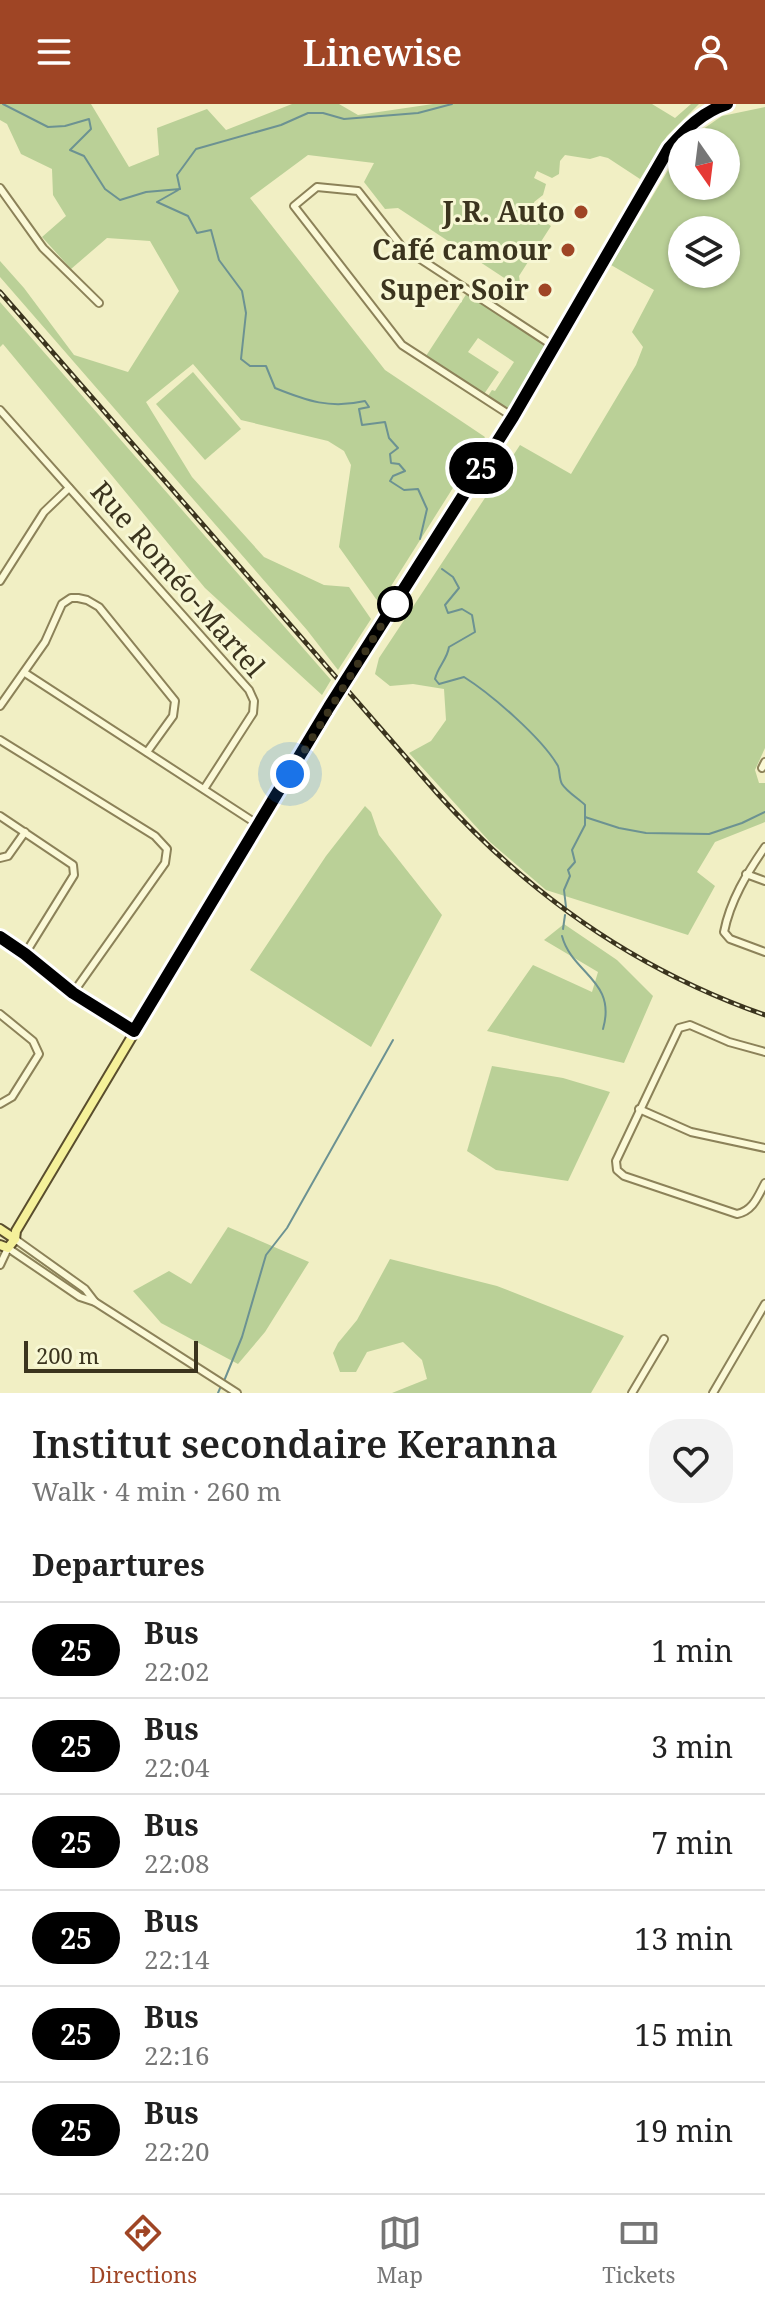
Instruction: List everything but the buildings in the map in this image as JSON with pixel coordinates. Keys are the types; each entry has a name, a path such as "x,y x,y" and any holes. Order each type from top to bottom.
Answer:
{"main road":[{"path":"4,1247 15,1239 16,1231 134,1031 329,707 513,417 669,148 711,106 727,104"},
{"path":"0,1229 15,1239"}],"street":[{"path":"513,417 402,345 294,206 317,187 358,191 402,247 555,347"},
{"path":"0,188 43,248 99,303"},
{"name":"Rue Roméo-Martel","path":"0,410 252,696 253,713 204,789"},
{"path":"0,581 44,512 69,488"},
{"path":"0,706 45,642 62,604 71,598 87,600 99,607 175,701 173,716 147,752"},
{"path":"25,673 260,826"},
{"path":"0,740 155,836 167,849 165,863 73,993"},
{"path":"0,816 73,865 74,875 25,954"},
{"path":"0,858 8,856 25,832"},
{"path":"765,847 746,874 727,916 724,932 730,939 765,952"},
{"path":"746,874 765,881"},
{"path":"0,937 73,993 134,1031"},
{"path":"0,1014 33,1041 39,1054 12,1097 0,1104"},
{"path":"765,1052 729,1042 690,1025 679,1028 616,1161 617,1170 624,1176 737,1214 752,1208 765,1183"},
{"path":"639,1109 691,1132 765,1148"},
{"path":"15,1239 85,1289 95,1302"},
{"path":"0,1265 4,1247 237,1393"},
{"path":"713,1393 765,1304"},
{"path":"632,1393 664,1339"}],"green space":[{"path":"0,104 91,104 129,167 159,155 157,128 207,109 226,130 292,104 339,104 358,115 433,104 652,104 675,118 691,104 699,104 675,128 668,128 668,135 640,179 600,156 590,159 565,155 560,161 559,174 552,178 537,171 534,178 546,184 543,195 534,202 535,208 542,212 539,218 551,226 519,276 521,289 398,208 385,209 364,182 374,163 308,155 250,198 385,370 485,437 381,602 339,547 351,465 344,451 328,441 241,420 193,364 146,402 192,477 264,557 324,585 349,587 371,619 338,670 307,630 0,277 0,261 74,355 128,372 179,291 150,241 107,238 71,269 42,237 66,216 53,195 52,169 21,154 7,124 0,120"},
{"path":"765,107 765,748 755,770 759,783 765,783 765,822 715,842 697,872 715,886 688,935 546,890 490,842 409,753 431,741 446,720 444,689 413,684 390,686 375,674 379,658 520,445 571,474 636,365 643,347 632,332 654,290 611,265 668,170 668,200 740,200 740,128 705,128 722,116"},
{"path":"469,290 555,347 513,417 486,399 514,362 478,338 468,352 499,372 482,397 424,359"},
{"path":"0,302 331,680 322,695 205,588 3,344 0,347"},
{"path":"193,372 241,429 205,460 156,404"},
{"path":"365,806 371,812 379,835 442,915 371,1047 250,970 326,856"},
{"path":"564,924 617,960 653,996 624,1063 487,1031 533,965 592,992 598,972 544,940"},
{"path":"492,1066 563,1078 610,1092 568,1181 496,1170 467,1151"},
{"path":"228,1227 309,1262 265,1332 238,1364 161,1323 133,1291 169,1271 191,1284"},
{"path":"390,1259 497,1286 624,1336 591,1393 392,1393 427,1379 422,1360 403,1342 367,1352 356,1372 340,1372 333,1353 357,1320"}],"waterway":[{"path":"3,104 48,127 89,119 91,129 70,150 84,156 105,189 120,200 146,192 180,189 157,202 188,216 197,233 211,230 219,260 242,291 246,313 241,359 250,366 266,366 275,388 298,397 330,404 365,401 369,407 359,409 362,425 385,422 389,438 398,448 390,454 391,463 399,464 405,471 393,476 390,481 404,490 418,489 427,509 420,539"},
{"path":"180,189 177,175 196,149 281,125 308,113 323,113 344,119 418,113 452,104"},
{"path":"442,569 453,577 459,588 445,605 448,613 462,609 472,615 475,632 449,647 435,679 439,684 464,677 515,717 558,766 562,784 585,805 585,817 646,833 709,834 765,812"},
{"path":"566,907 564,890 570,876 568,870 575,862 572,850 585,825 585,817"},
{"path":"563,929 565,915"},
{"path":"562,936 567,949 592,978 604,999 606,1012 603,1029"},
{"path":"224,1381 242,1337 266,1255 287,1228 393,1040"},
{"path":"218,1393 221,1386"}],"railway":[{"path":"0,292 472,830 547,896 629,952 672,976 765,1015"}],"bus line":[{"name":"25","path":"0,937 73,993 134,1031 329,707 513,417 669,148 686,128 713,109 727,104"}],"place":[{"name":"J.R. Auto","path":"581,212"},
{"name":"Café camour","path":"568,250"},
{"name":"Super Soir","path":"545,290"}],"route":[{"path":"290,774 402,592 395,604"}]}
